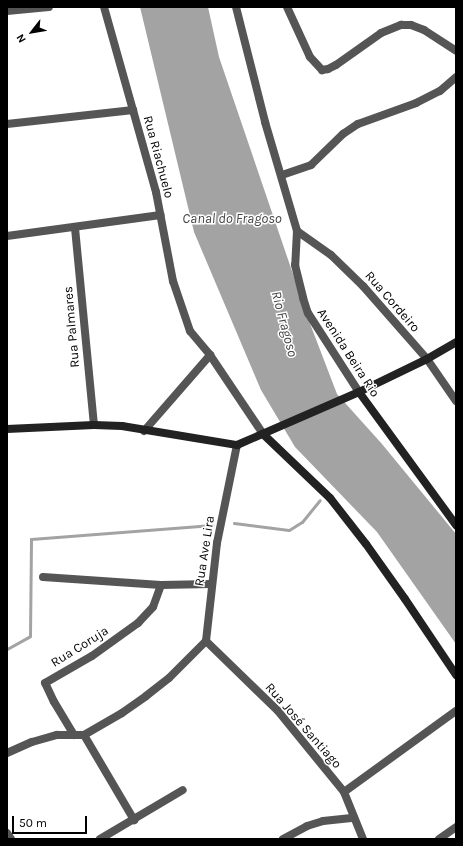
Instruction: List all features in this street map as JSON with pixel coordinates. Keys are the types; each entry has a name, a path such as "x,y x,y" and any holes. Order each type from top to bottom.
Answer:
{"main road":[{"path":"7,429 94,424 122,426 144,431 237,445 359,392 427,359 456,342"},
{"name":"Avenida Beira Rio","path":"359,392 456,525"},
{"path":"266,432 334,504 366,544 456,675"}],"street":[{"path":"7,11 49,7"},
{"name":"Rua Riachuelo","path":"104,7 161,215 178,296 190,331 210,355 266,432"},
{"name":"Avenida Beira Rio","path":"236,7 265,122 282,175 297,231 295,265 308,313 359,392"},
{"path":"287,7 300,38 310,56 318,68 323,70 343,61 381,33 401,25 411,25 424,30 456,51"},
{"path":"282,175 311,165 342,134 358,124 416,103 440,91 456,77"},
{"path":"7,124 133,110"},
{"path":"7,236 75,228 161,215"},
{"name":"Rua Palmares","path":"75,228 94,424"},
{"name":"Rua Cordeiro","path":"297,231 345,267 427,359 456,401"},
{"path":"144,431 210,355"},
{"name":"Rua Ave Lira","path":"206,641 211,584 220,524 237,445"},
{"path":"43,577 161,585 211,584"},
{"name":"Rua Coruja","path":"74,735 54,702 45,683 92,656 138,623 154,607 161,585"},
{"path":"7,753 32,742 57,735 84,735 122,713 146,696 169,678 206,641"},
{"name":"Rua José Santiago","path":"206,641 278,712 344,792 363,839"},
{"path":"344,792 456,711"},
{"path":"84,735 134,820"},
{"path":"100,839 183,790"},
{"path":"283,839 307,826 323,821 354,818"},
{"path":"439,839 456,827"},
{"path":"7,833 11,839"}],"water":[{"name":"Canal do Fragoso","path":"140,7 208,7 219,57 309,321 337,394 382,444 456,534 456,644 377,532 295,447 261,390 194,232"}],"waterway":[{"path":"234,523 289,530 302,522 320,500"},
{"path":"7,649 30,636 31,539 212,525"}],"water label":[{"name":"Rio Fragoso","path":"284,324"}]}
